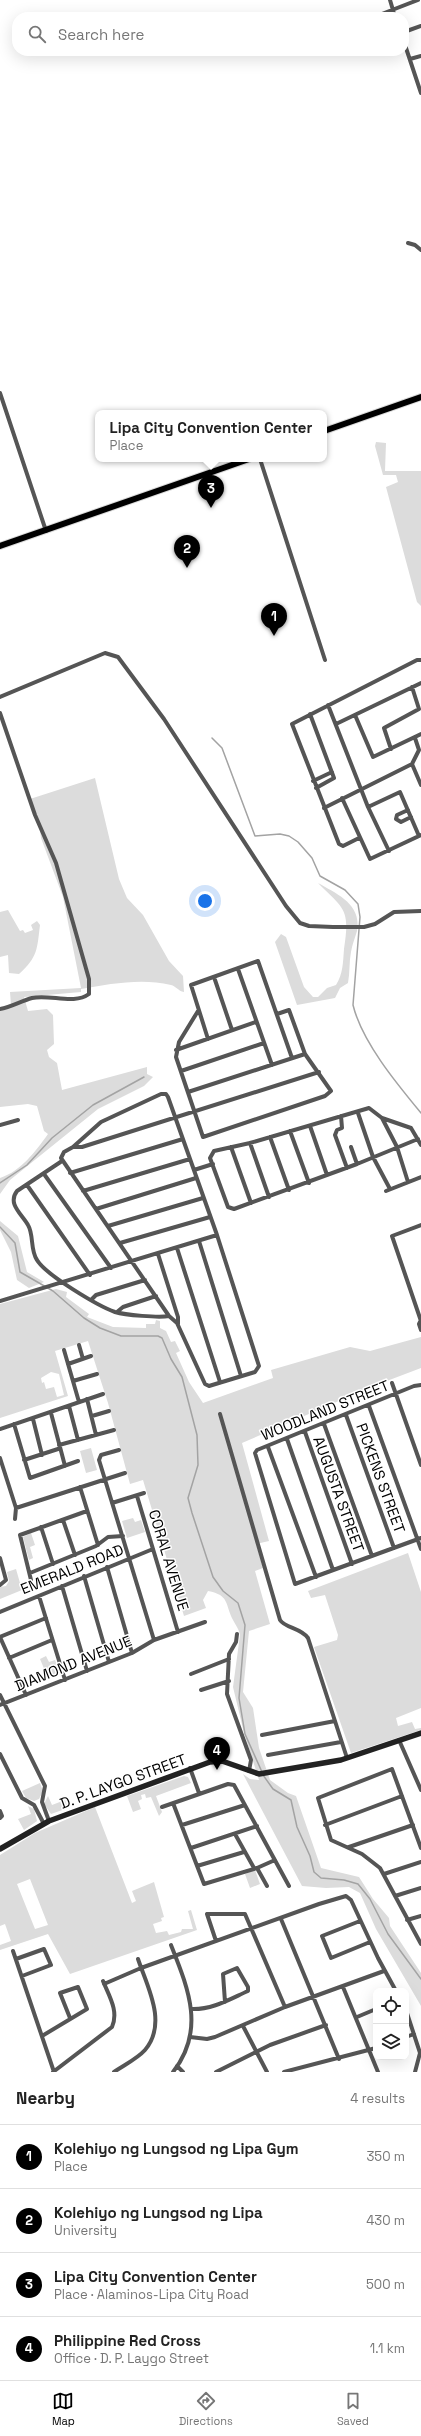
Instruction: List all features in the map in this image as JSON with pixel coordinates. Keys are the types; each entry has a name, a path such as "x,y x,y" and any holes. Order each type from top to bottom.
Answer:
{"main road":[{"path":"327,430 421,397"},
{"path":"0,546 241,462"},
{"name":"D. P. LAYGO STREET","path":"0,1849 46,1822 190,1768 216,1760 228,1763 248,1772 259,1774 347,1758 421,1734"}],"street":[{"path":"390,0 394,12"},
{"path":"386,12 418,0"},
{"path":"409,30 421,26"},
{"path":"409,56 421,93"},
{"path":"410,59 421,56"},
{"path":"408,244 415,245 421,250"},
{"path":"0,393 46,531"},
{"path":"261,462 325,660"},
{"path":"0,697 105,653 118,657 164,719 291,912 300,923 309,926 364,927 375,924 394,912 421,911"},
{"path":"358,838 344,846 340,845 292,726 294,722 416,660 421,660"},
{"path":"336,724 421,683"},
{"path":"391,749 384,728 419,709 412,688"},
{"path":"328,705 360,788 389,851"},
{"path":"0,713 35,815 56,863 89,979 89,994 79,999 32,998 16,1006 0,1010"},
{"path":"310,714 334,779 316,788"},
{"path":"355,716 372,756 377,756 421,735"},
{"path":"324,808 360,788 412,764 419,750 415,738"},
{"path":"412,764 421,785"},
{"path":"313,781 332,772"},
{"path":"342,798 358,838 370,859 420,836 400,792 368,807"},
{"path":"408,810 397,815 397,820 401,822 411,817"},
{"path":"208,1039 191,985 258,961 292,1058"},
{"path":"238,969 272,1065"},
{"path":"214,977 232,1030"},
{"path":"198,1011 176,1050 181,1071 203,1137 327,1095 330,1089 305,1054 289,1010 277,1014"},
{"path":"176,1050 256,1022"},
{"path":"181,1071 264,1043"},
{"path":"188,1092 305,1054"},
{"path":"73,1147 82,1147 319,1072"},
{"path":"162,1094 167,1095 183,1138 217,1236 259,1366 257,1371 209,1386 205,1384 178,1324 169,1316 62,1161 62,1154 73,1147 77,1142 110,1116 162,1094"},
{"path":"418,1139 309,1183 230,1209 214,1164 210,1158 214,1151 250,1143 341,1116 358,1113 368,1108 382,1118 411,1128 418,1139 421,1145"},
{"path":"358,1113 388,1190 421,1177"},
{"path":"341,1116 342,1128 337,1130 335,1135 347,1168"},
{"path":"382,1118 397,1147 408,1182"},
{"path":"0,1125 18,1120"},
{"path":"310,1126 327,1175"},
{"path":"290,1131 309,1183"},
{"path":"270,1137 289,1190"},
{"path":"70,1173 183,1138"},
{"path":"250,1143 269,1196"},
{"path":"231,1147 251,1203"},
{"path":"350,1147 357,1164"},
{"path":"83,1191 190,1159"},
{"path":"62,1161 16,1192 13,1204 29,1227 36,1259 47,1272 63,1283 117,1312 169,1316"},
{"path":"194,1170 214,1164"},
{"path":"44,1174 111,1268"},
{"path":"96,1209 196,1178"},
{"path":"27,1185 90,1275"},
{"path":"108,1226 203,1198"},
{"path":"120,1243 210,1217"},
{"path":"421,1225 392,1236 421,1320 421,1328"},
{"path":"0,1301 217,1236"},
{"path":"199,1241 241,1376"},
{"path":"178,1248 220,1382"},
{"path":"158,1254 178,1317 178,1324"},
{"path":"92,1299 96,1295 145,1280"},
{"path":"117,1312 123,1307 156,1296"},
{"path":"79,1345 84,1359"},
{"path":"64,1350 79,1402"},
{"path":"68,1364 91,1356"},
{"path":"73,1381 97,1374"},
{"path":"392,1383 421,1465"},
{"name":"WOODLAND STREET","path":"316,1577 295,1584 255,1455 257,1450 268,1447 396,1395 414,1386 421,1385"},
{"path":"0,1429 104,1394"},
{"path":"87,1399 96,1435"},
{"path":"69,1406 78,1440"},
{"path":"369,1406 419,1539 421,1549"},
{"path":"92,1416 109,1411"},
{"path":"51,1413 65,1466"},
{"path":"220,1414 280,1620 283,1624 301,1631 308,1638 347,1758"},
{"name":"PICKENS STREET","path":"346,1415 394,1548"},
{"path":"33,1418 42,1455"},
{"path":"14,1424 28,1476 32,1479 78,1461"},
{"path":"324,1424 372,1556"},
{"path":"24,1460 42,1455 78,1440 114,1430"},
{"name":"AUGUSTA STREET","path":"305,1432 352,1564"},
{"path":"287,1439 333,1570"},
{"path":"268,1447 316,1577 419,1539"},
{"path":"119,1450 99,1457 104,1479 123,1536 154,1640"},
{"path":"0,1458 16,1508 15,1519"},
{"path":"16,1508 125,1473"},
{"path":"80,1487 98,1545"},
{"path":"112,1503 144,1494"},
{"name":"CORAL AVENUE","path":"137,1496 178,1632"},
{"path":"31,1580 20,1535 87,1511"},
{"path":"63,1520 75,1555"},
{"path":"41,1527 53,1564"},
{"path":"30,1573 98,1545 108,1538 123,1536"},
{"name":"EMERALD ROAD","path":"0,1612 84,1576 153,1549"},
{"path":"0,1558 6,1580 0,1585"},
{"path":"107,1567 132,1653"},
{"path":"84,1576 110,1662"},
{"path":"62,1586 87,1671"},
{"path":"39,1596 65,1680"},
{"path":"26,1695 0,1637 46,1618"},
{"name":"DIAMOND AVENUE","path":"2,1704 132,1653 154,1640 205,1622"},
{"path":"237,1634 229,1659 228,1701 251,1760 248,1772"},
{"path":"9,1658 52,1640"},
{"path":"191,1674 229,1659"},
{"path":"202,1690 229,1682"},
{"path":"0,1695 2,1704 45,1786 42,1802 46,1822"},
{"path":"262,1735 335,1721"},
{"path":"399,1740 421,1790"},
{"path":"268,1755 341,1742"},
{"path":"0,1754 22,1798 34,1805 46,1822"},
{"path":"190,1768 199,1793"},
{"path":"420,1942 384,1874 367,1857 349,1847 333,1842 325,1825 318,1798 392,1769 421,1848"},
{"path":"162,1807 228,1784 234,1785 289,1886"},
{"path":"325,1825 402,1796"},
{"path":"34,1805 42,1802"},
{"path":"173,1803 203,1882 206,1884 275,1860"},
{"path":"182,1825 245,1805"},
{"path":"0,1811 2,1816 0,1818"},
{"path":"349,1847 413,1825"},
{"path":"191,1848 257,1826"},
{"path":"235,1834 244,1852 267,1886"},
{"path":"197,1866 244,1852"},
{"path":"384,1874 421,1862"},
{"path":"395,1896 421,1888"},
{"path":"13,1951 54,2072 112,2027 116,2020 114,2008 104,1983 252,1928 346,1896 352,1900 370,1942 394,1988"},
{"path":"216,1941 207,1914 245,1914 286,2007"},
{"path":"407,1920 421,1916"},
{"path":"281,1918 339,2059"},
{"path":"360,1921 322,1936 331,1958 370,1942"},
{"path":"171,1945 188,1991 191,2009 190,2037 173,2072"},
{"path":"16,1959 44,1949 51,1965 22,1976"},
{"path":"114,2072 145,2050 154,2032 154,2006 138,1958"},
{"path":"191,2009 207,2008 224,2002 248,1991 248,1987 237,1968 223,1974 224,2002"},
{"path":"190,2037 207,2039 243,2026 286,2007 314,1998 384,1971"},
{"path":"42,2036 87,2009 78,1987 60,1993 70,2018"},
{"path":"343,1987 357,2017 378,2072"},
{"path":"357,2017 373,2010"},
{"path":"409,2019 420,2053 415,2072"},
{"path":"216,2072 255,2052 326,2025"},
{"path":"243,2026 255,2052 267,2072"},
{"path":"409,2036 414,2034"},
{"path":"284,2072 373,2049"},
{"path":"177,2066 183,2072"}],"shaded area":[{"path":"376,442 386,443 385,471 421,471 421,606 417,602 386,487 398,482 396,475 383,475 375,446"},
{"path":"95,778 119,879 127,898 143,915 169,961 183,976 184,992 171,985 137,982 81,989 81,992 24,997 28,1011 47,1009 53,1015 54,1044 47,1050 49,1057 57,1063 62,1090 147,1067 147,1074 153,1077 144,1086 98,1109 10,1180 0,1194 0,1178 15,1171 21,1166 33,1154 48,1134 44,1131 37,1106 28,1104 0,1107 0,1007 11,1005 10,992 81,988 63,897 41,838 39,823 30,799"},
{"path":"318,883 340,896 352,907 358,922 357,931 351,952 348,983 340,988 335,998 297,1005 275,942 281,934 286,937 304,987 313,997 318,997 327,988 336,985 342,968 346,936 346,918 340,905"},
{"path":"8,910 20,931 23,930 25,933 33,930 31,925 37,921 40,925 36,952 30,963 19,974 9,973 8,955 0,957 0,912"},
{"path":"0,1221 18,1236 27,1272 44,1282 29,1288 17,1280 11,1252 0,1230"},
{"path":"56,1289 67,1292 66,1297 89,1314 87,1317 113,1327 146,1328 146,1324 155,1324 156,1320 160,1321 160,1328 166,1331 171,1342 175,1341 180,1351 176,1353 189,1382 203,1403 273,1378 271,1370 350,1347 370,1351 421,1337 421,1368 371,1387 242,1443 269,1541 256,1544 263,1568 255,1571 270,1624 249,1631 243,1692 253,1708 259,1748 270,1780 288,1793 296,1796 321,1868 359,1877 373,1899 389,1918 390,1926 421,1973 421,2006 376,1929 360,1893 349,1887 326,1888 302,1886 243,1774 250,1779 259,1780 244,1733 233,1687 240,1635 239,1631 226,1601 220,1595 208,1591 203,1600 206,1608 184,1616 143,1480 130,1484 108,1403 88,1341 55,1351 68,1396 0,1418 0,1304","holes":["51,1372 59,1374 64,1395 57,1397 54,1387 46,1389 41,1378"]},
{"path":"91,1448 97,1470 86,1473 80,1451"},
{"path":"133,1518 135,1522 141,1520 145,1532 127,1538 122,1521"},
{"path":"31,1533 35,1545 30,1547 33,1558 29,1560 23,1537"},
{"path":"408,1553 421,1592 421,1708 396,1718 398,1726 412,1722 415,1729 421,1728 421,1730 351,1753 314,1647 337,1640 338,1635 325,1595 311,1598 308,1591"},
{"path":"16,1569 22,1590 0,1599 0,1587 6,1586 9,1581 7,1572"},
{"path":"46,1656 49,1662 55,1660 60,1674 48,1678 40,1659"},
{"path":"184,1776 188,1777 191,1783 156,1796 162,1812 159,1816 151,1797 146,1798 145,1794 141,1795 142,1799 138,1801 141,1809 133,1812 127,1796"},
{"path":"40,1783 43,1791 39,1799 34,1801 26,1798 22,1791"},
{"path":"48,1796 52,1805 65,1800 68,1808 51,1814 44,1804"},
{"path":"28,1806 34,1809 37,1821 24,1830 18,1819 31,1814"},
{"path":"95,1807 132,1903 136,1901 132,1891 154,1882 164,1917 161,1918 162,1921 153,1924 156,1933 167,1931 169,1935 181,1932 182,1929 193,1929 188,1911 191,1910 197,1930 70,1974 48,1934 0,1950 0,1945 11,1941 5,1924 0,1926 0,1855 35,1833","holes":["30,1879 48,1925 35,1929 17,1884"]},
{"path":"255,1870 260,1884 250,1888 245,1874"}],"waterway":[{"path":"212,738 222,748 255,836 280,834 289,836 298,842 312,858 320,876 345,890 358,904 360,917 353,1005 364,1033 372,1048 391,1076 421,1113"},
{"path":"0,1183 27,1165 52,1138 93,1105 144,1077"},
{"path":"0,1227 15,1243 20,1272 53,1291 84,1318 100,1328 121,1336 158,1336 162,1338 171,1359 182,1377 197,1435 198,1465 188,1498 213,1577 223,1591 238,1603 245,1625 239,1698 245,1734 262,1772"},
{"path":"263,1775 273,1789 291,1800 297,1827 310,1856 314,1872 321,1878 344,1880 358,1884 370,1899 388,1934 421,1979"}],"place":[{"name":"Lipa City Convention Center","path":"211,508"},
{"name":"Kolehiyo ng Lungsod ng Lipa","path":"187,568"},
{"name":"Kolehiyo ng Lungsod ng Lipa Gym","path":"274,636"},
{"name":"Philippine Red Cross","path":"217,1770"}]}
